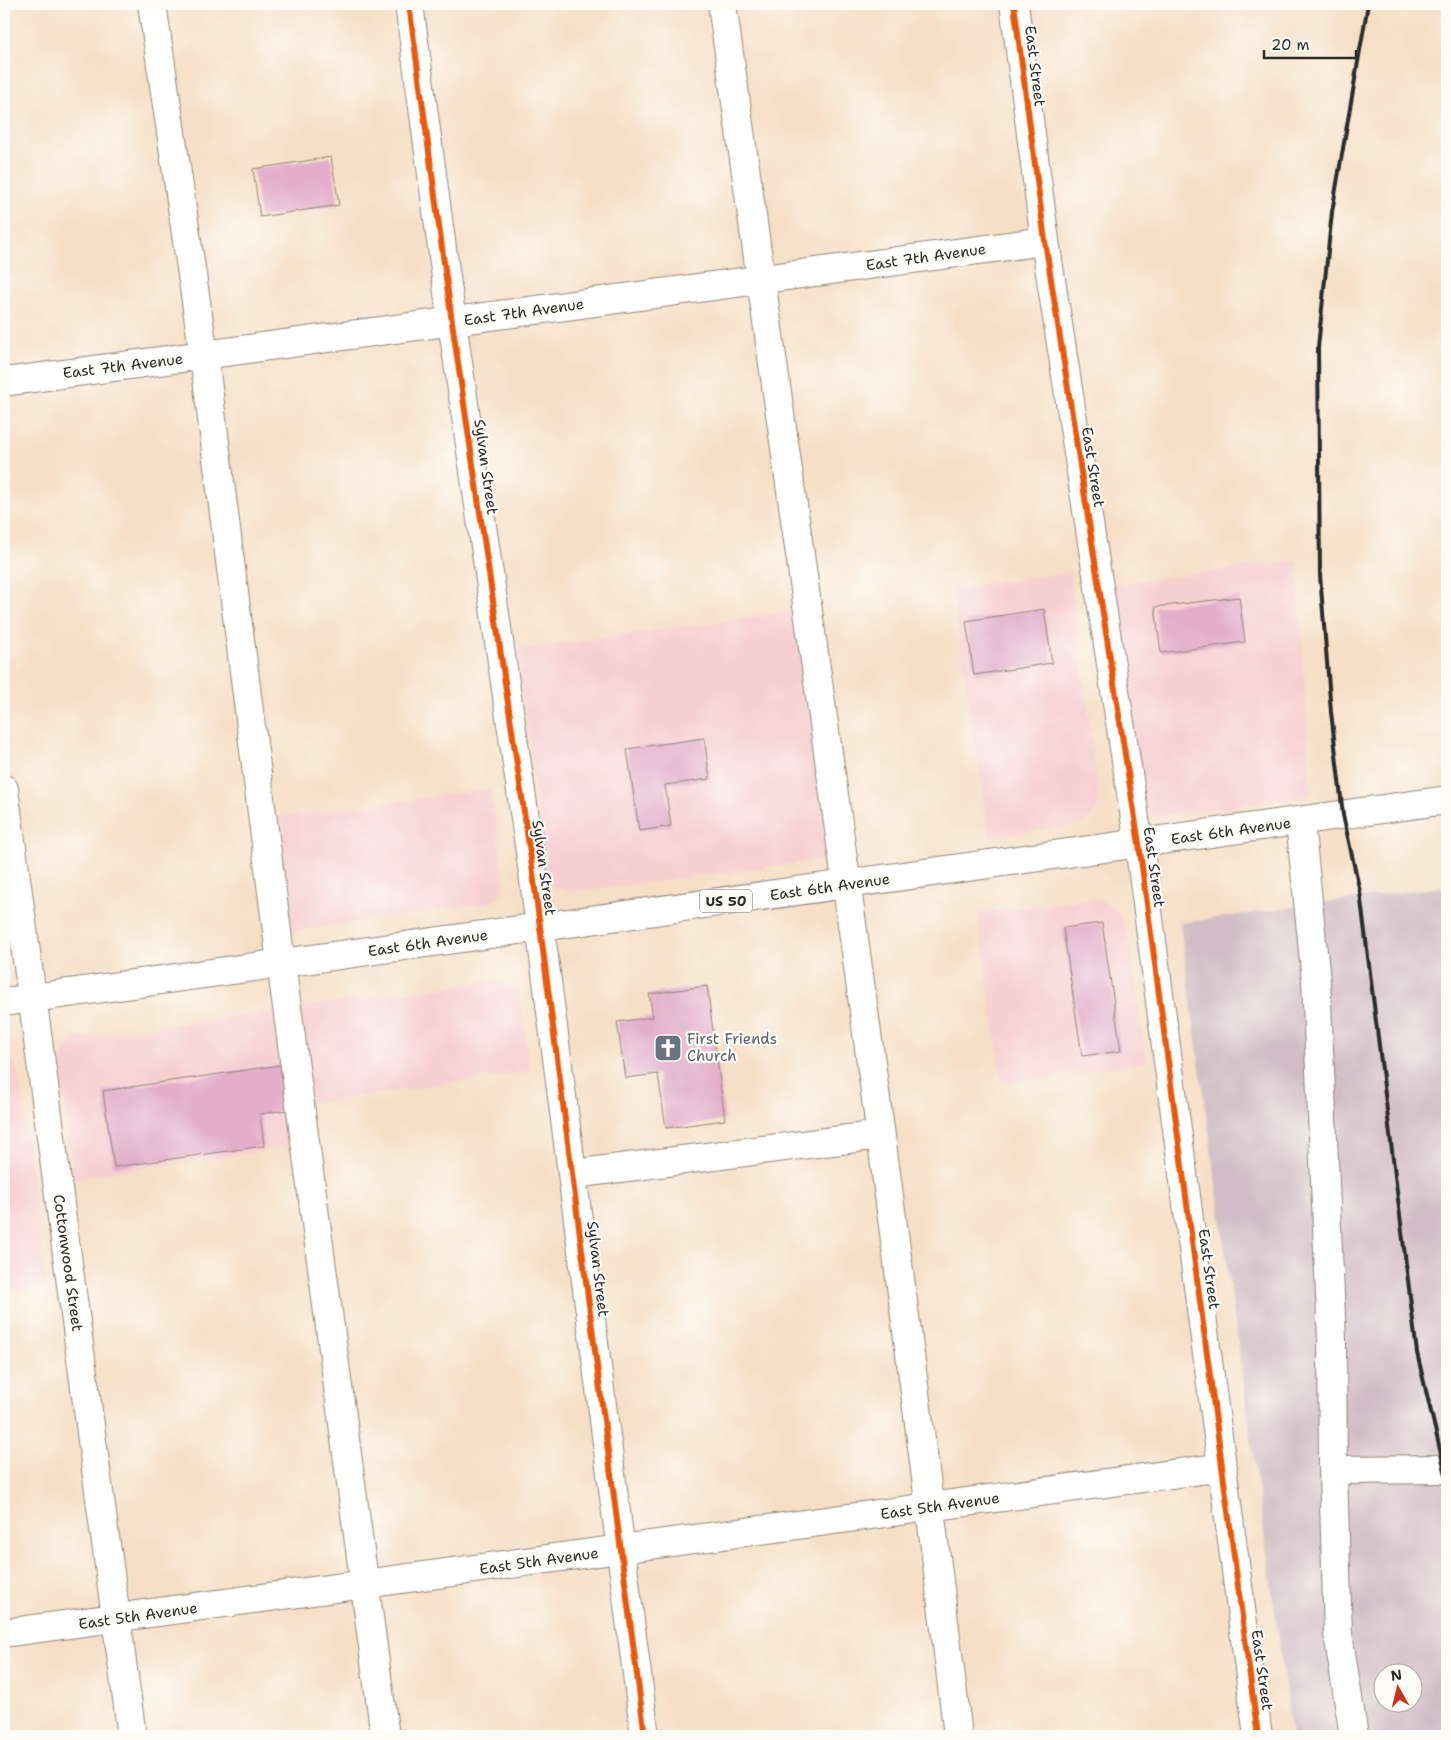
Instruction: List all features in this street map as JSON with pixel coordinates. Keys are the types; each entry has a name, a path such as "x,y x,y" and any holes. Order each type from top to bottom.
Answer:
{"street":[{"path":"152,4 204,356 281,963 385,1736"},
{"name":"Sylvan Street","path":"409,4 452,322 540,927 645,1736"},
{"path":"722,4 759,279 846,884 930,1507 958,1736"},
{"name":"East Street","path":"1014,4 1045,241 1139,844 1258,1736"},
{"name":"East 7th Avenue","path":"4,382 1045,241"},
{"name":"Cottonwood Street","path":"4,789 132,1736"},
{"name":"East 6th Avenue","path":"4,1002 1447,800"},
{"path":"1300,821 1316,981 1332,1340 1333,1470 1338,1634 1354,1736"},
{"path":"573,1174 880,1135"},
{"name":"East 5th Avenue","path":"4,1633 1223,1467"},
{"path":"1333,1470 1447,1469"}],"shaded area":[{"path":"1297,561 1311,796 1160,816 1151,815 1146,811 1109,585"},
{"path":"1070,572 1098,788 1098,807 1086,822 1078,825 989,837 952,589"},
{"path":"811,609 846,857 572,892 556,888 547,874 545,863 517,650"},
{"path":"491,789 504,877 504,887 497,899 489,903 267,935 252,821"},
{"path":"1447,886 1447,1736 1292,1736 1180,923"},
{"path":"1093,899 1101,900 1116,910 1128,933 1147,1062 1002,1084 978,914"},
{"path":"492,981 511,987 518,993 521,1001 530,1071 292,1106 298,1146 74,1178 60,1068 64,1049 69,1043 78,1038"},
{"path":"4,1053 9,1056 19,1074 46,1285 4,1291"}],"building":[{"path":"331,157 339,205 260,217 253,169"},
{"path":"1239,597 1245,642 1161,653 1155,607"},
{"path":"1044,609 1052,663 974,675 966,621"},
{"path":"704,738 710,779 665,785 671,826 639,831 627,749"},
{"path":"1102,923 1121,1051 1082,1056 1063,928"},
{"name":"First Friends Church","path":"707,986 725,1120 666,1128 658,1074 625,1078 617,1022 653,1017 649,994"},
{"path":"280,1065 287,1110 260,1114 264,1146 114,1167 103,1091"}],"railway":[{"path":"1368,4 1332,212 1318,347 1320,575 1331,712 1343,815 1360,892 1417,1353 1447,1479"}],"cycle path":[{"path":"409,4 452,322 533,873 645,1736"},
{"path":"1014,4 1045,241 1139,844 1258,1736"}],"place":[{"name":"First Friends Church","path":"668,1048"}]}
